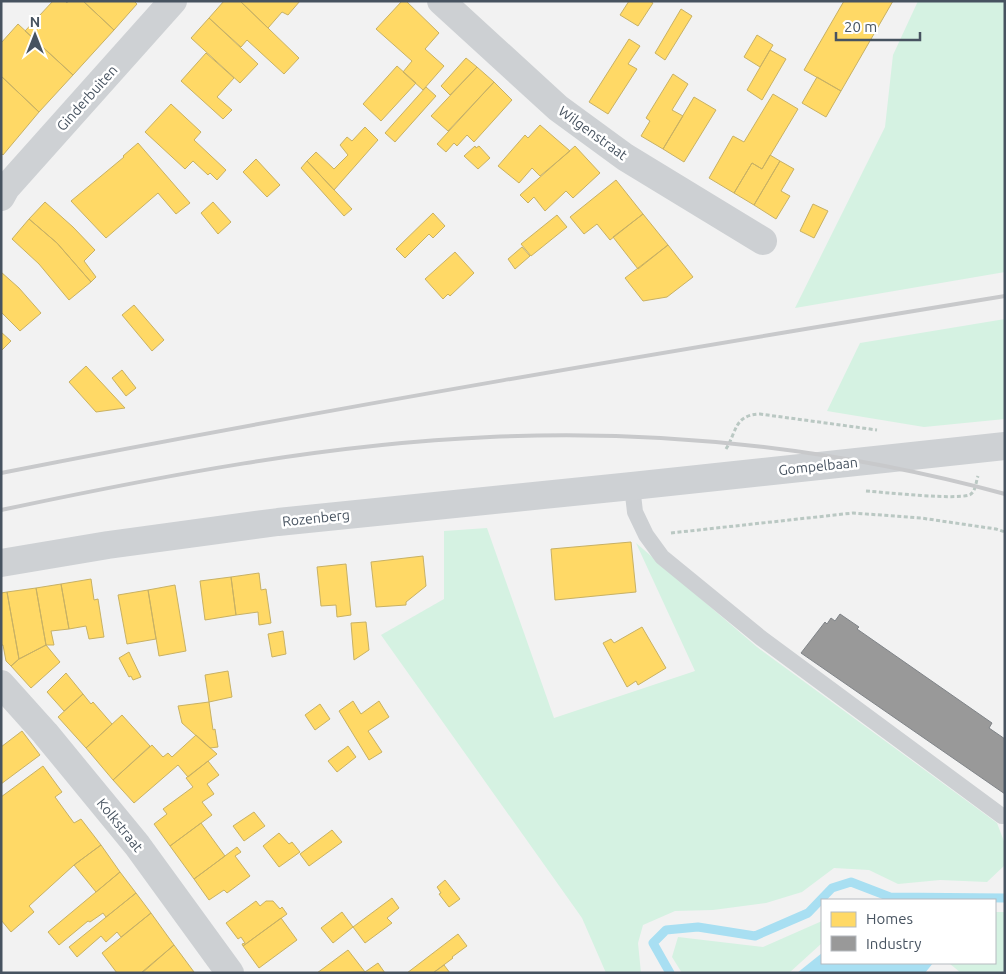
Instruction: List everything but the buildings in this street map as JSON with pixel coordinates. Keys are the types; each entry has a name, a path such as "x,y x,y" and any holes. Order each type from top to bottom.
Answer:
{"street":[{"name":"Ginderbuiten","path":"1,197 6,188 173,1"},
{"name":"Wilgenstraat","path":"441,1 558,108 625,157 763,241"},
{"name":"Gompelbaan","path":"632,486 1005,446"},
{"name":"Rozenberg","path":"1,563 108,545 278,522 632,486"},
{"name":"Kolkstraat","path":"1,684 45,733 137,845 230,973"}],"lane":[{"path":"632,486 636,512 646,535 662,557 761,638 1002,816"}],"path":[{"path":"725,451 739,422 749,414 883,431"},
{"path":"857,491 951,497 970,496 980,474"},
{"path":"646,535 853,513 921,518 1005,532"}],"green space":[{"path":"918,1 1005,1 1005,272 795,308 885,127 893,55"},
{"path":"1005,319 1005,419 924,427 827,411 860,343"},
{"path":"487,528 554,718 695,671 636,543 757,647 997,823 1005,844 1005,865 987,882 940,880 898,884 869,870 834,868 802,892 766,903 713,910 675,911 643,925 638,943 641,973 606,973 582,918 381,635 444,599 444,531"},
{"path":"996,912 1005,912 1005,973 961,973 950,964 996,964"},
{"path":"821,921 821,944 789,973 682,973 672,957 678,937 763,947"}],"water":[{"path":"821,954 821,964 932,964 925,973 797,973"}],"waterway":[{"path":"821,899 832,888 851,882 890,897 1005,898"},
{"path":"670,973 653,943 666,930 698,927 755,936 808,913 821,899"}],"railway":[{"path":"1,473 377,402 1005,296"},
{"path":"1,510 122,485 305,454 428,441 555,435 685,440 814,454 942,478 1005,494"}]}
